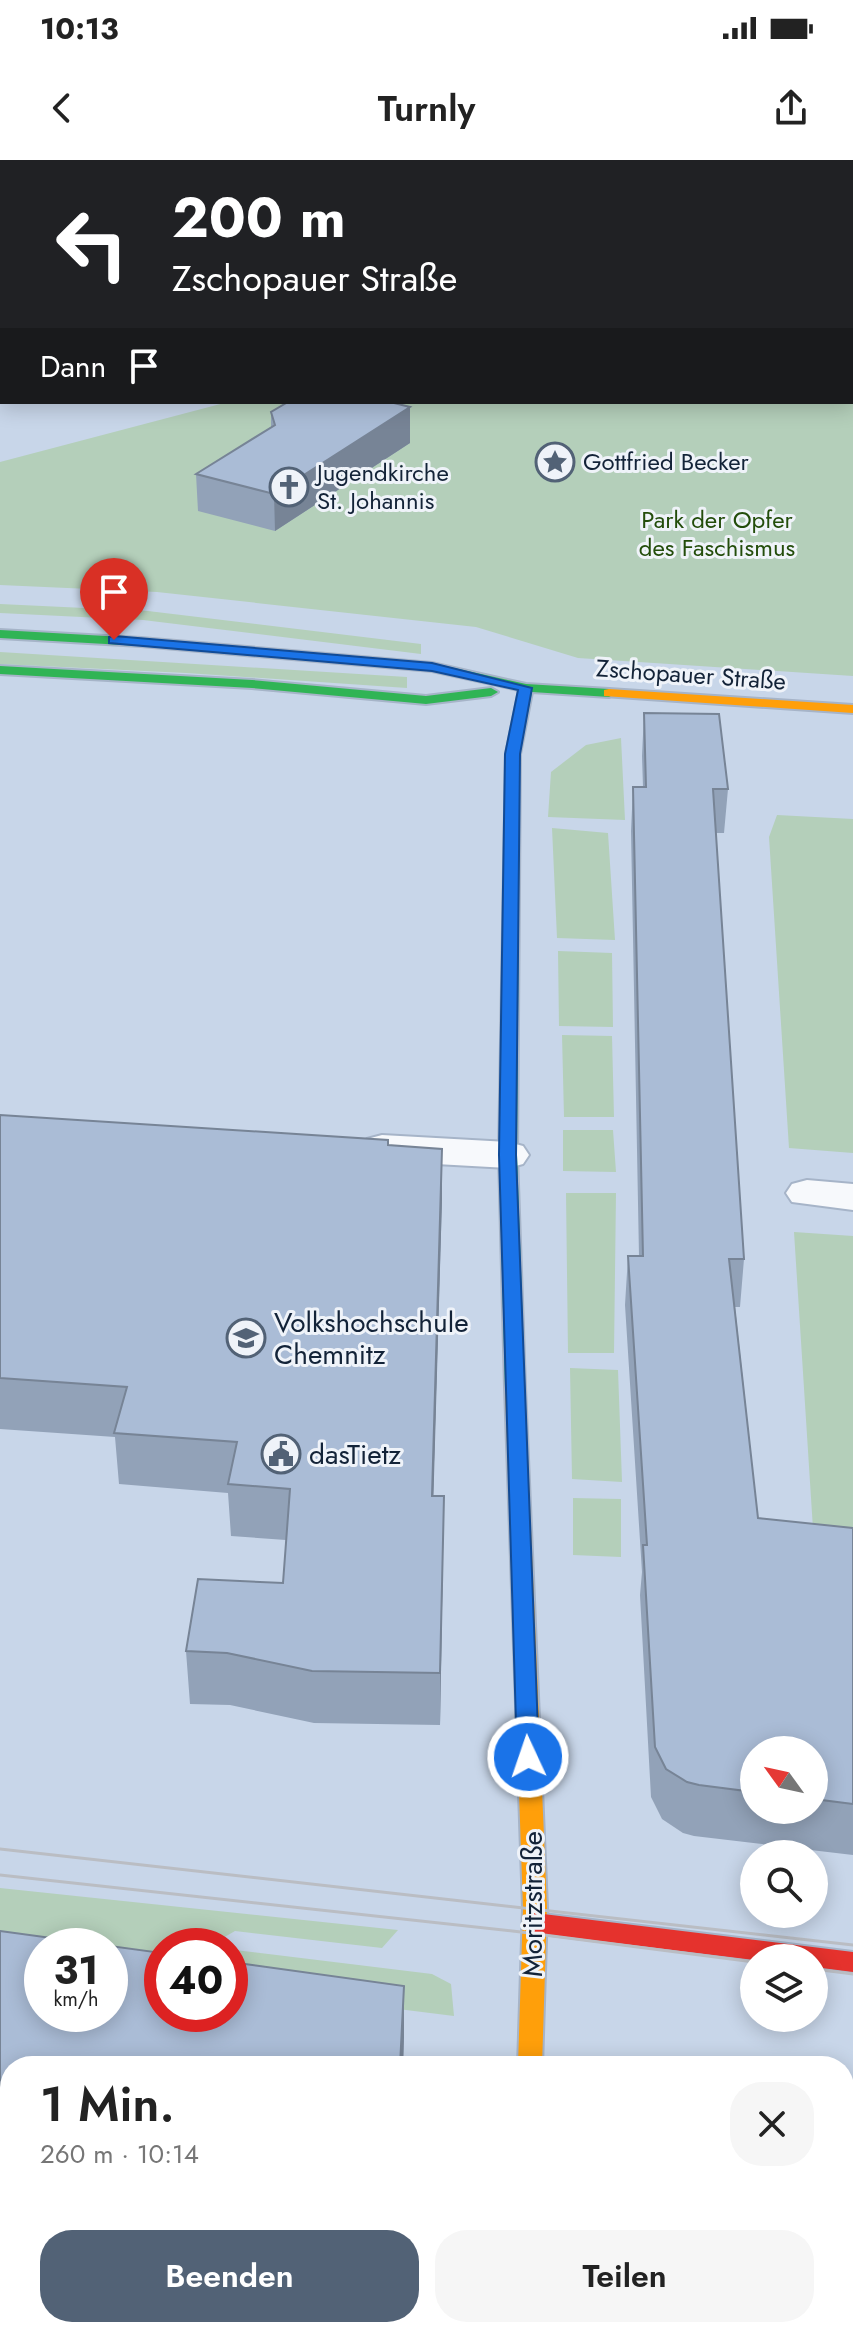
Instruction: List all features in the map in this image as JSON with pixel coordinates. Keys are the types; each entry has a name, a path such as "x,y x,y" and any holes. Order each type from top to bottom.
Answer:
{"street":[{"name":"Zschopauer Straße","path":"0,634 141,642 432,667 526,688 853,709"},
{"name":"Zschopauer Straße","path":"0,670 252,684 426,700 526,688"},
{"name":"Moritzstraße","path":"526,688 513,754 508,1155 535,1923 530,2056"},
{"path":"339,1145 508,1155"},
{"path":"807,1193 853,1197"},
{"path":"535,1923 853,1962"}],"green space":[{"name":"Park der Opfer des Faschismus","path":"220,404 853,404 853,676 578,658 476,627 157,592 0,585 0,462"},
{"path":"0,604 148,611 421,644 421,654 143,620 0,613"},
{"path":"0,652 407,677 407,688 0,664"},
{"path":"621,738 625,820 548,817 551,772 586,745"},
{"path":"777,815 853,819 853,1153 789,1148 769,837"},
{"path":"552,828 608,833 615,940 557,938"},
{"path":"558,951 612,953 613,1027 559,1026"},
{"path":"562,1035 612,1036 614,1117 564,1117"},
{"path":"563,1130 613,1130 616,1172 563,1171"},
{"path":"566,1193 616,1193 614,1353 568,1353"},
{"path":"794,1232 853,1236 853,1532 813,1529"},
{"path":"570,1368 618,1370 622,1482 572,1479"},
{"path":"573,1498 621,1499 621,1557 573,1555"},
{"path":"0,1888 398,1930 382,1948 248,1933 248,1928 144,1928 144,1959 128,1953 128,1928 24,1928 24,1944 0,1943"},
{"path":"248,1952 432,1974 451,1984 454,2016 302,1997 248,1981"}],"building":[{"path":"285,404 398,404 410,407 274,494 196,474 275,425 271,412"},
{"path":"644,713 719,714 728,789 713,789 744,1259 729,1259 758,1518 853,1528 853,1804 828,1801 828,1736 740,1736 740,1790 687,1782 666,1769 655,1747 643,1545 647,1545 628,1256 643,1256 633,787 646,787"},
{"name":"dasTietz","path":"0,1115 388,1140 388,1145 442,1149 432,1496 444,1496 440,1673 312,1671 227,1653 186,1651 198,1579 283,1583 290,1489 228,1484 237,1442 114,1433 127,1387 0,1378"},
{"path":"0,1931 24,1934 24,2032 128,2032 128,1948 144,1951 144,2032 248,2032 248,1964 404,1986 400,2056 0,2056"}],"tram line":[{"path":"0,1849 853,1945"},
{"path":"0,1875 521,1932 740,1960"},
{"path":"828,1971 853,1974"}],"traffic: fast":[{"path":"0,634 141,642 432,667 526,688 609,693"},
{"path":"0,670 252,684 426,700 491,692"},
{"path":"515,1387 508,1155 513,754 526,688"}],"traffic: slow":[{"path":"609,693 853,709"},
{"path":"515,1387 535,1908 530,2056"}],"traffic: jam":[{"path":"535,1923 853,1962"}],"place":[{"name":"Gottfried Becker","path":"555,462"},
{"name":"Jugendkirche St. Johannis","path":"289,487"},
{"name":"Volkshochschule Chemnitz","path":"246,1338"},
{"name":"dasTietz","path":"281,1454"}],"route":[{"path":"114,640 432,667 526,688 513,754 508,1155 528,1757"}]}
